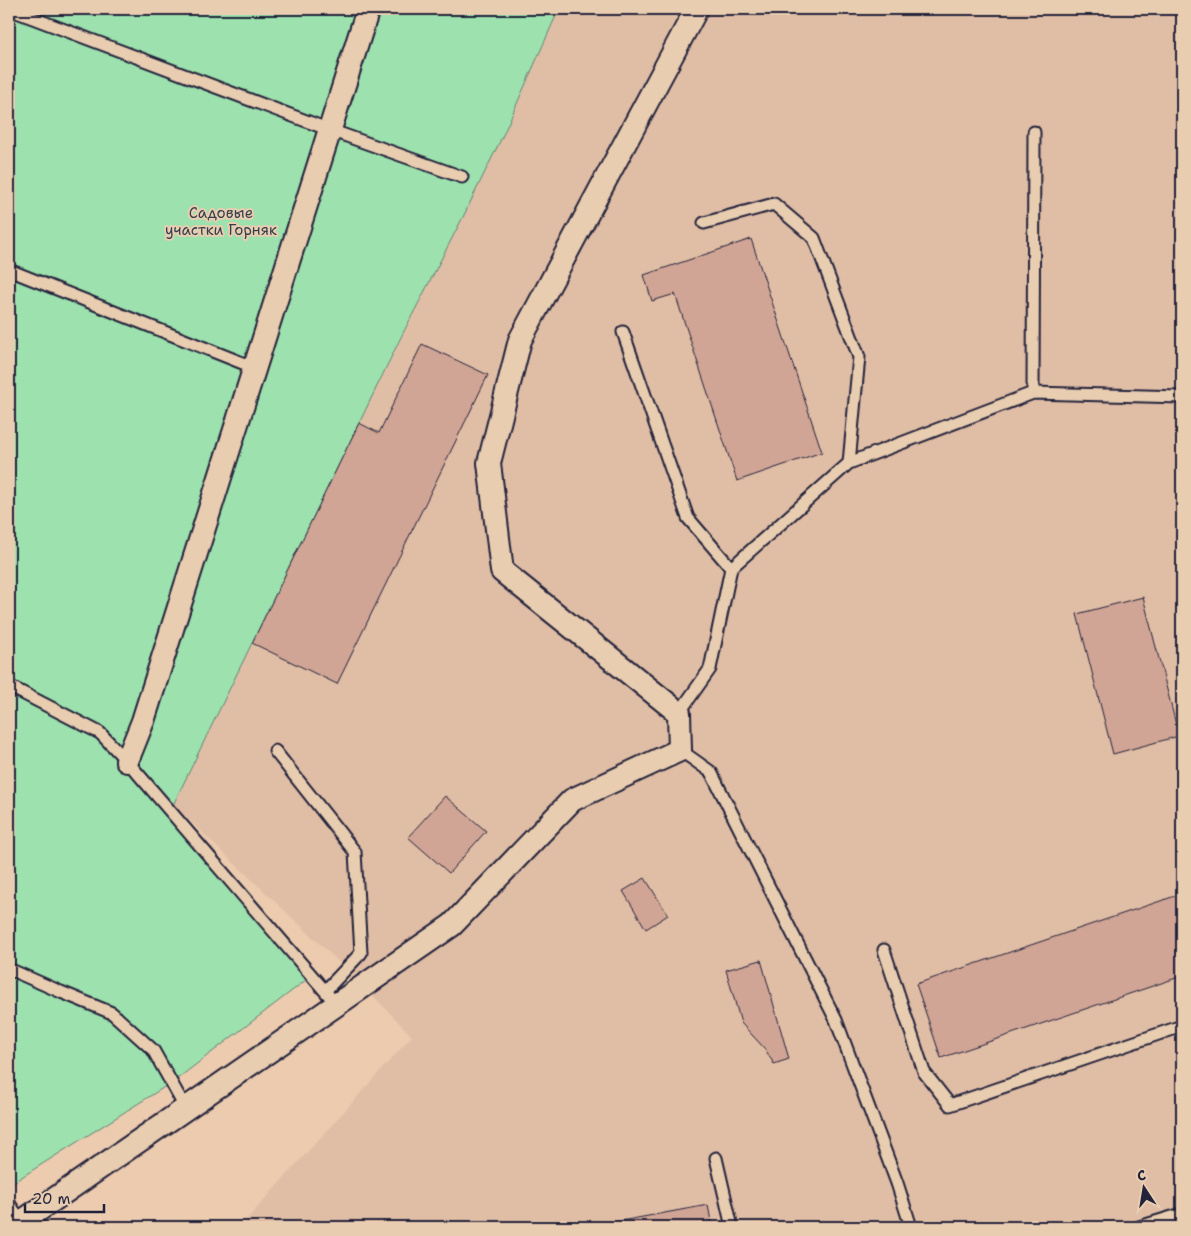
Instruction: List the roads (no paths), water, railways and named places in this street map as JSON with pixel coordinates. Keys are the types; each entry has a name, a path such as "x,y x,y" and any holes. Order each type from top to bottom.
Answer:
{"street":[{"path":"127,761 144,721 368,9"},
{"path":"17,1225 186,1109 331,998 452,925 572,800 680,750 679,713 502,572 489,463 520,340 696,10"}],"lane":[{"path":"9,9 330,130 462,176"},
{"path":"1033,393 1034,132"},
{"path":"704,223 774,204 814,238 859,356 849,463"},
{"path":"9,270 255,368"},
{"path":"623,332 688,518 732,568"},
{"path":"679,713 710,669 732,568 849,463 1033,393 1182,397"},
{"path":"9,686 100,733 127,761 331,998 361,953 355,852 275,751"},
{"path":"680,750 711,772 836,1020 897,1183 911,1227"},
{"path":"884,950 924,1072 950,1105 1182,1026"},
{"path":"9,969 112,1013 153,1050 186,1109"},
{"path":"716,1158 732,1227"},
{"path":"9,1203 17,1225"},
{"path":"1139,1227 1182,1214"}],"park label":[{"name":"Садовые участки Горняк","path":"221,222"}]}
